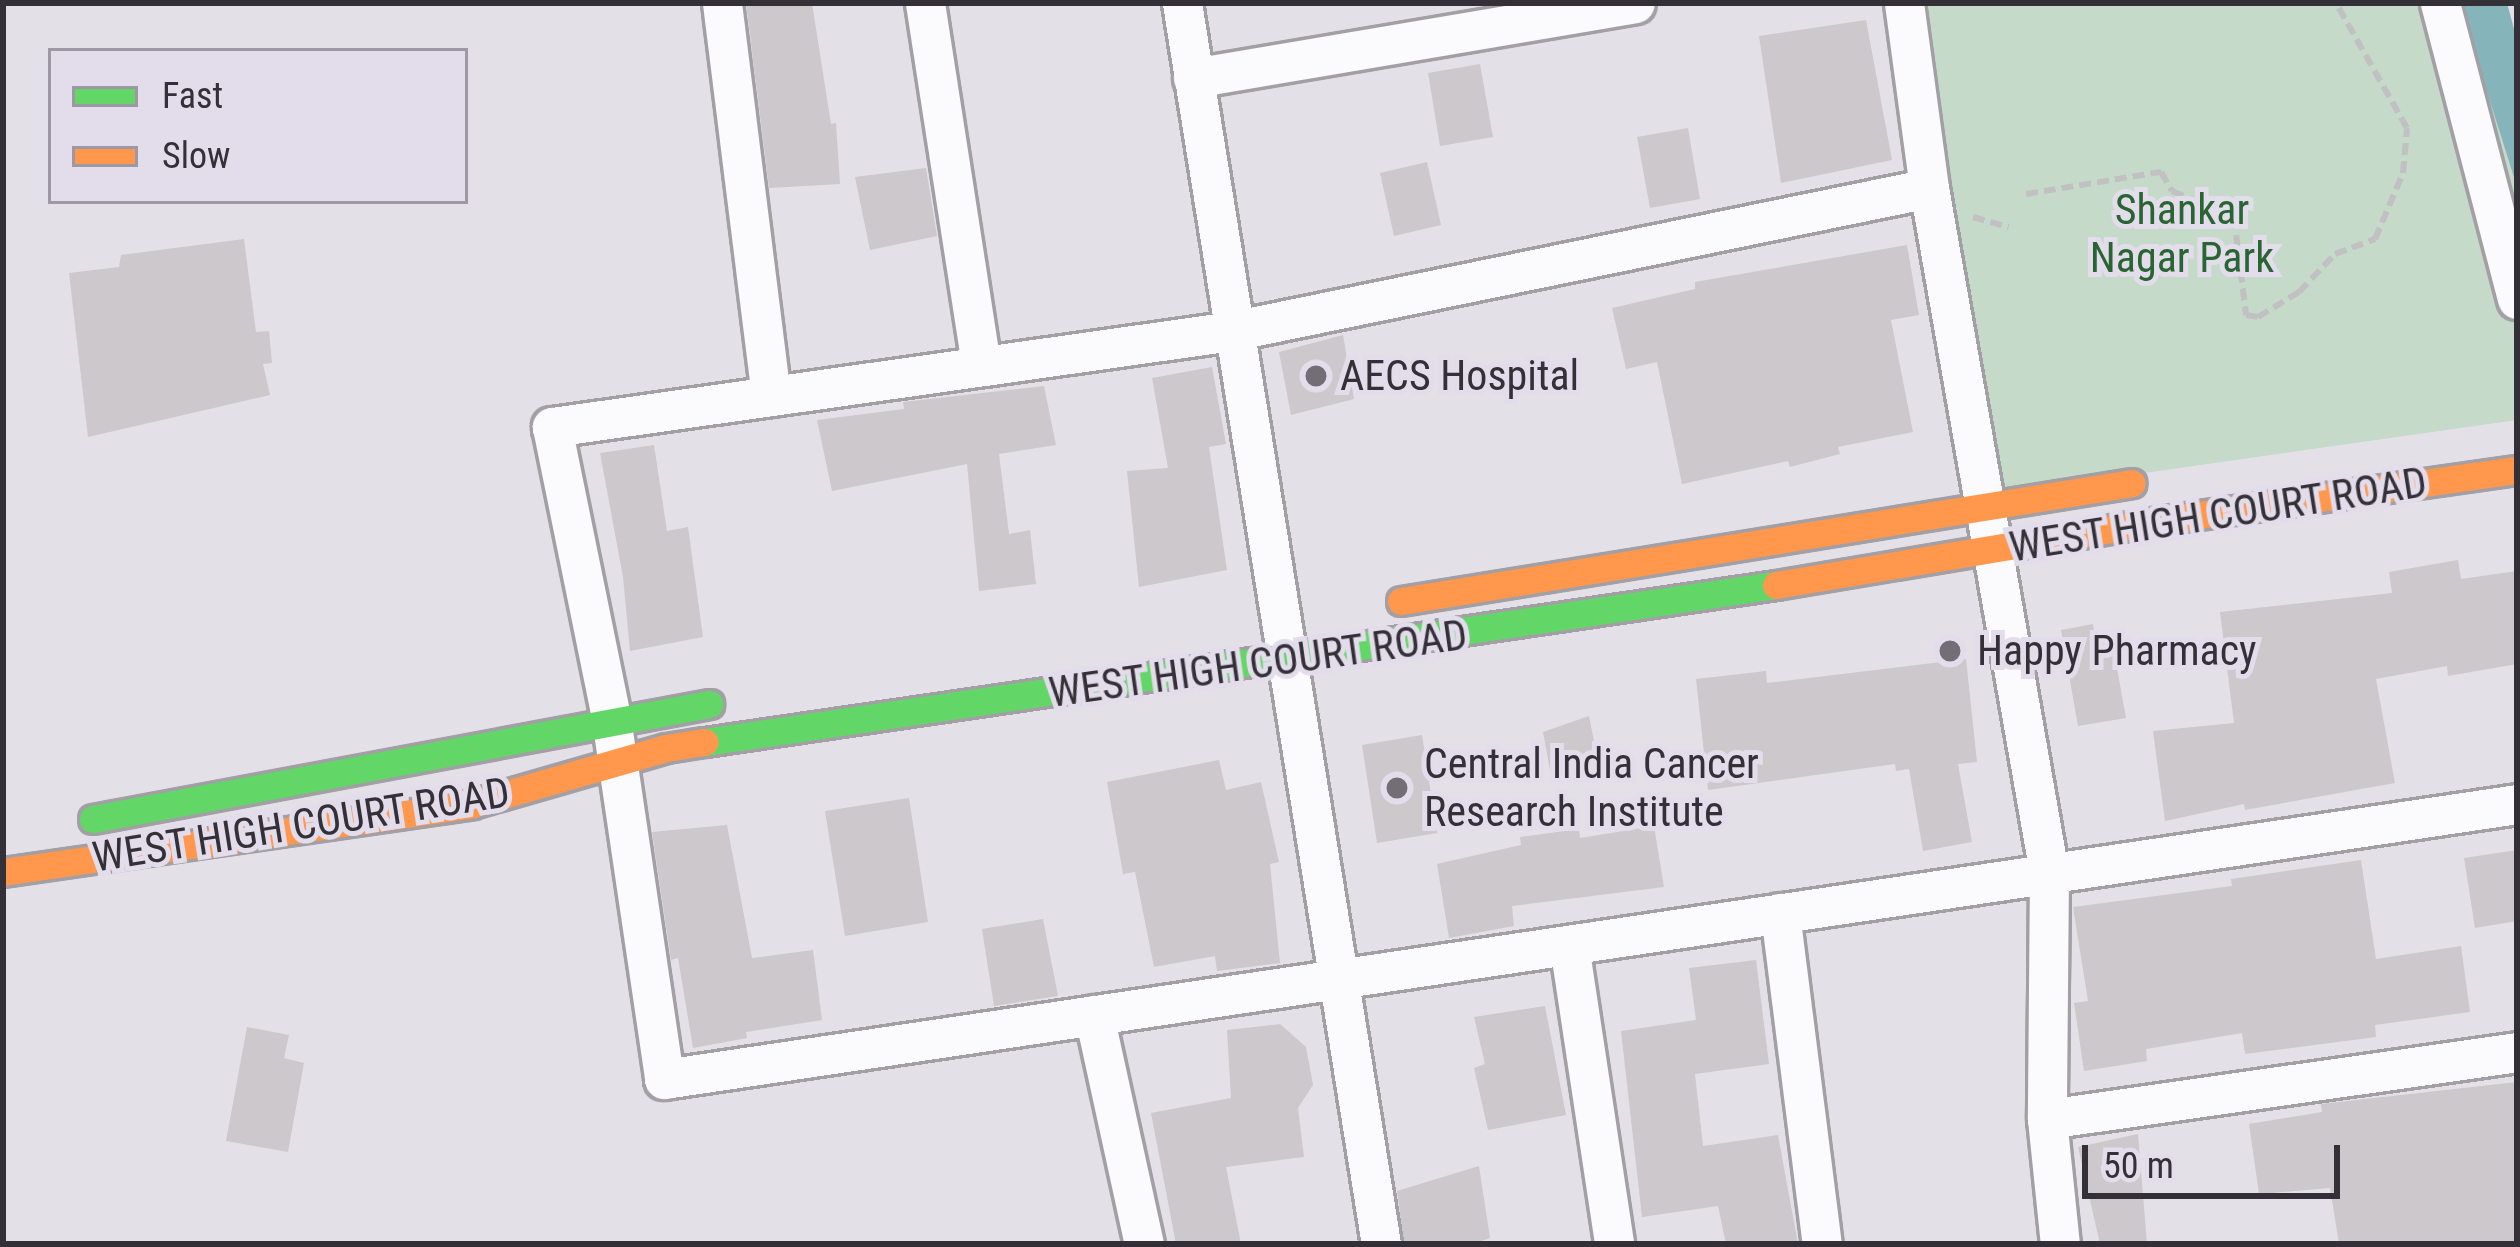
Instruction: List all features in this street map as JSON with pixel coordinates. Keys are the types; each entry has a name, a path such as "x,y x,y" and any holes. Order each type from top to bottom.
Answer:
{"main road":[{"name":"WEST HIGH COURT ROAD","path":"3,872 472,805 666,748 1285,630 1619,612 1994,549 2517,470"},
{"name":"WEST HIGH COURT ROAD","path":"1377,604 2170,478"},
{"name":"WEST HIGH COURT ROAD","path":"73,823 611,718 727,701"}],"street":[{"path":"722,3 771,396"},
{"path":"925,3 981,363"},
{"path":"1182,3 1381,1244"},
{"path":"1193,78 1635,3"},
{"path":"1904,3 1928,188 2049,873 2047,1119 2060,1244"},
{"path":"2440,3 2517,299"},
{"path":"1928,188 1232,332 981,363 552,427 611,718 664,1079 2517,804"},
{"path":"1780,913 1822,1244"},
{"path":"1569,944 1614,1244"},
{"path":"1094,1015 1144,1244"},
{"path":"2047,1119 2517,1052"}],"path":[{"path":"2026,194 2162,172 2173,191 2234,217 2246,315 2258,316 2299,292 2335,254 2375,239 2403,173 2407,128 2336,3"}],"green space":[{"name":"Shankar Nagar Park","path":"1919,3 2459,3 2517,187 2517,420 1989,495"}],"water":[{"path":"2459,3 2507,3 2517,40 2517,187"}],"building":[{"path":"746,3 812,3 831,124 836,123 840,184 769,188"},
{"path":"1866,20 1892,160 1781,183 1759,36"},
{"path":"1480,64 1493,137 1440,146 1428,73"},
{"path":"1688,128 1700,199 1650,208 1637,137"},
{"path":"1427,162 1441,225 1394,236 1380,173"},
{"path":"926,168 937,236 870,250 855,177"},
{"path":"244,239 256,332 269,331 272,363 263,364 270,395 88,437 69,273 119,267 121,255"},
{"path":"1907,245 1919,315 1891,320 1913,432 1838,447 1840,454 1790,467 1788,461 1682,484 1657,362 1626,369 1612,308 1695,289 1695,282"},
{"name":"AECS Hospital","path":"1343,335 1354,399 1291,415 1279,352"},
{"path":"1212,367 1226,444 1209,447 1227,570 1139,587 1127,471 1168,468 1152,378"},
{"path":"1044,386 1056,445 999,454 1009,534 1030,530 1036,584 979,591 967,464 832,491 817,420 904,409 903,402"},
{"path":"654,445 667,531 688,527 703,637 630,651 623,577 600,453"},
{"path":"2458,560 2461,579 2517,571 2517,664 2448,676 2447,666 2376,679 2395,783 2245,810 2244,804 2165,821 2153,731 2234,723 2220,612 2392,593 2389,572"},
{"path":"2093,624 2095,638 2111,635 2126,718 2078,726 2061,630"},
{"path":"1966,659 1977,762 1958,764 1972,842 1923,851 1909,769 1896,771 1895,764 1708,790 1696,679 1766,671 1767,683"},
{"path":"1589,716 1597,756 1550,770 1543,732"},
{"path":"1422,735 1437,833 1377,843 1362,745"},
{"path":"1219,760 1226,790 1261,782 1279,862 1270,864 1280,963 1217,971 1215,956 1154,967 1135,872 1123,874 1107,782"},
{"path":"909,798 928,922 845,936 825,811"},
{"path":"727,825 752,958 813,950 822,1020 746,1032 747,1038 693,1048 678,958 671,960 652,832"},
{"path":"1654,826 1664,887 1512,906 1514,926 1449,938 1437,864 1521,845 1520,837 1579,829 1580,838"},
{"path":"2517,850 2517,921 2475,928 2464,858"},
{"path":"2361,860 2376,959 2461,946 2470,1012 2375,1025 2376,1037 2245,1054 2242,1033 2146,1049 2147,1061 2084,1071 2074,1003 2088,1001 2073,907 2232,886 2231,879"},
{"path":"1043,919 1058,996 994,1006 982,929"},
{"path":"1756,960 1769,1064 1695,1074 1703,1146 1778,1135 1798,1244 1726,1244 1718,1206 1642,1217 1621,1031 1696,1020 1689,968"},
{"path":"1545,1006 1566,1115 1488,1130 1474,1068 1485,1064 1474,1017"},
{"path":"1280,1024 1306,1047 1313,1085 1298,1108 1304,1157 1226,1167 1241,1244 1176,1244 1151,1113 1231,1098 1227,1030"},
{"path":"247,1027 289,1035 284,1058 304,1063 288,1152 226,1141"},
{"path":"2517,1082 2517,1244 2339,1244 2330,1188 2259,1194 2249,1124 2322,1112 2321,1104"},
{"path":"2138,1134 2147,1244 2100,1244 2078,1147"},
{"path":"1479,1166 1490,1238 1472,1244 1404,1244 1397,1191"}],"traffic: fast":[{"path":"705,742 1776,585"},
{"path":"93,819 709,704"}],"traffic: slow":[{"path":"1776,585 2164,520 2517,470"},
{"path":"1401,601 2132,483"},
{"path":"3,872 472,804 666,748 705,742"}],"place":[{"name":"AECS Hospital","path":"1316,376"},
{"name":"Happy Pharmacy","path":"1950,651"},
{"name":"Central India Cancer Research Institute","path":"1397,788"}]}
